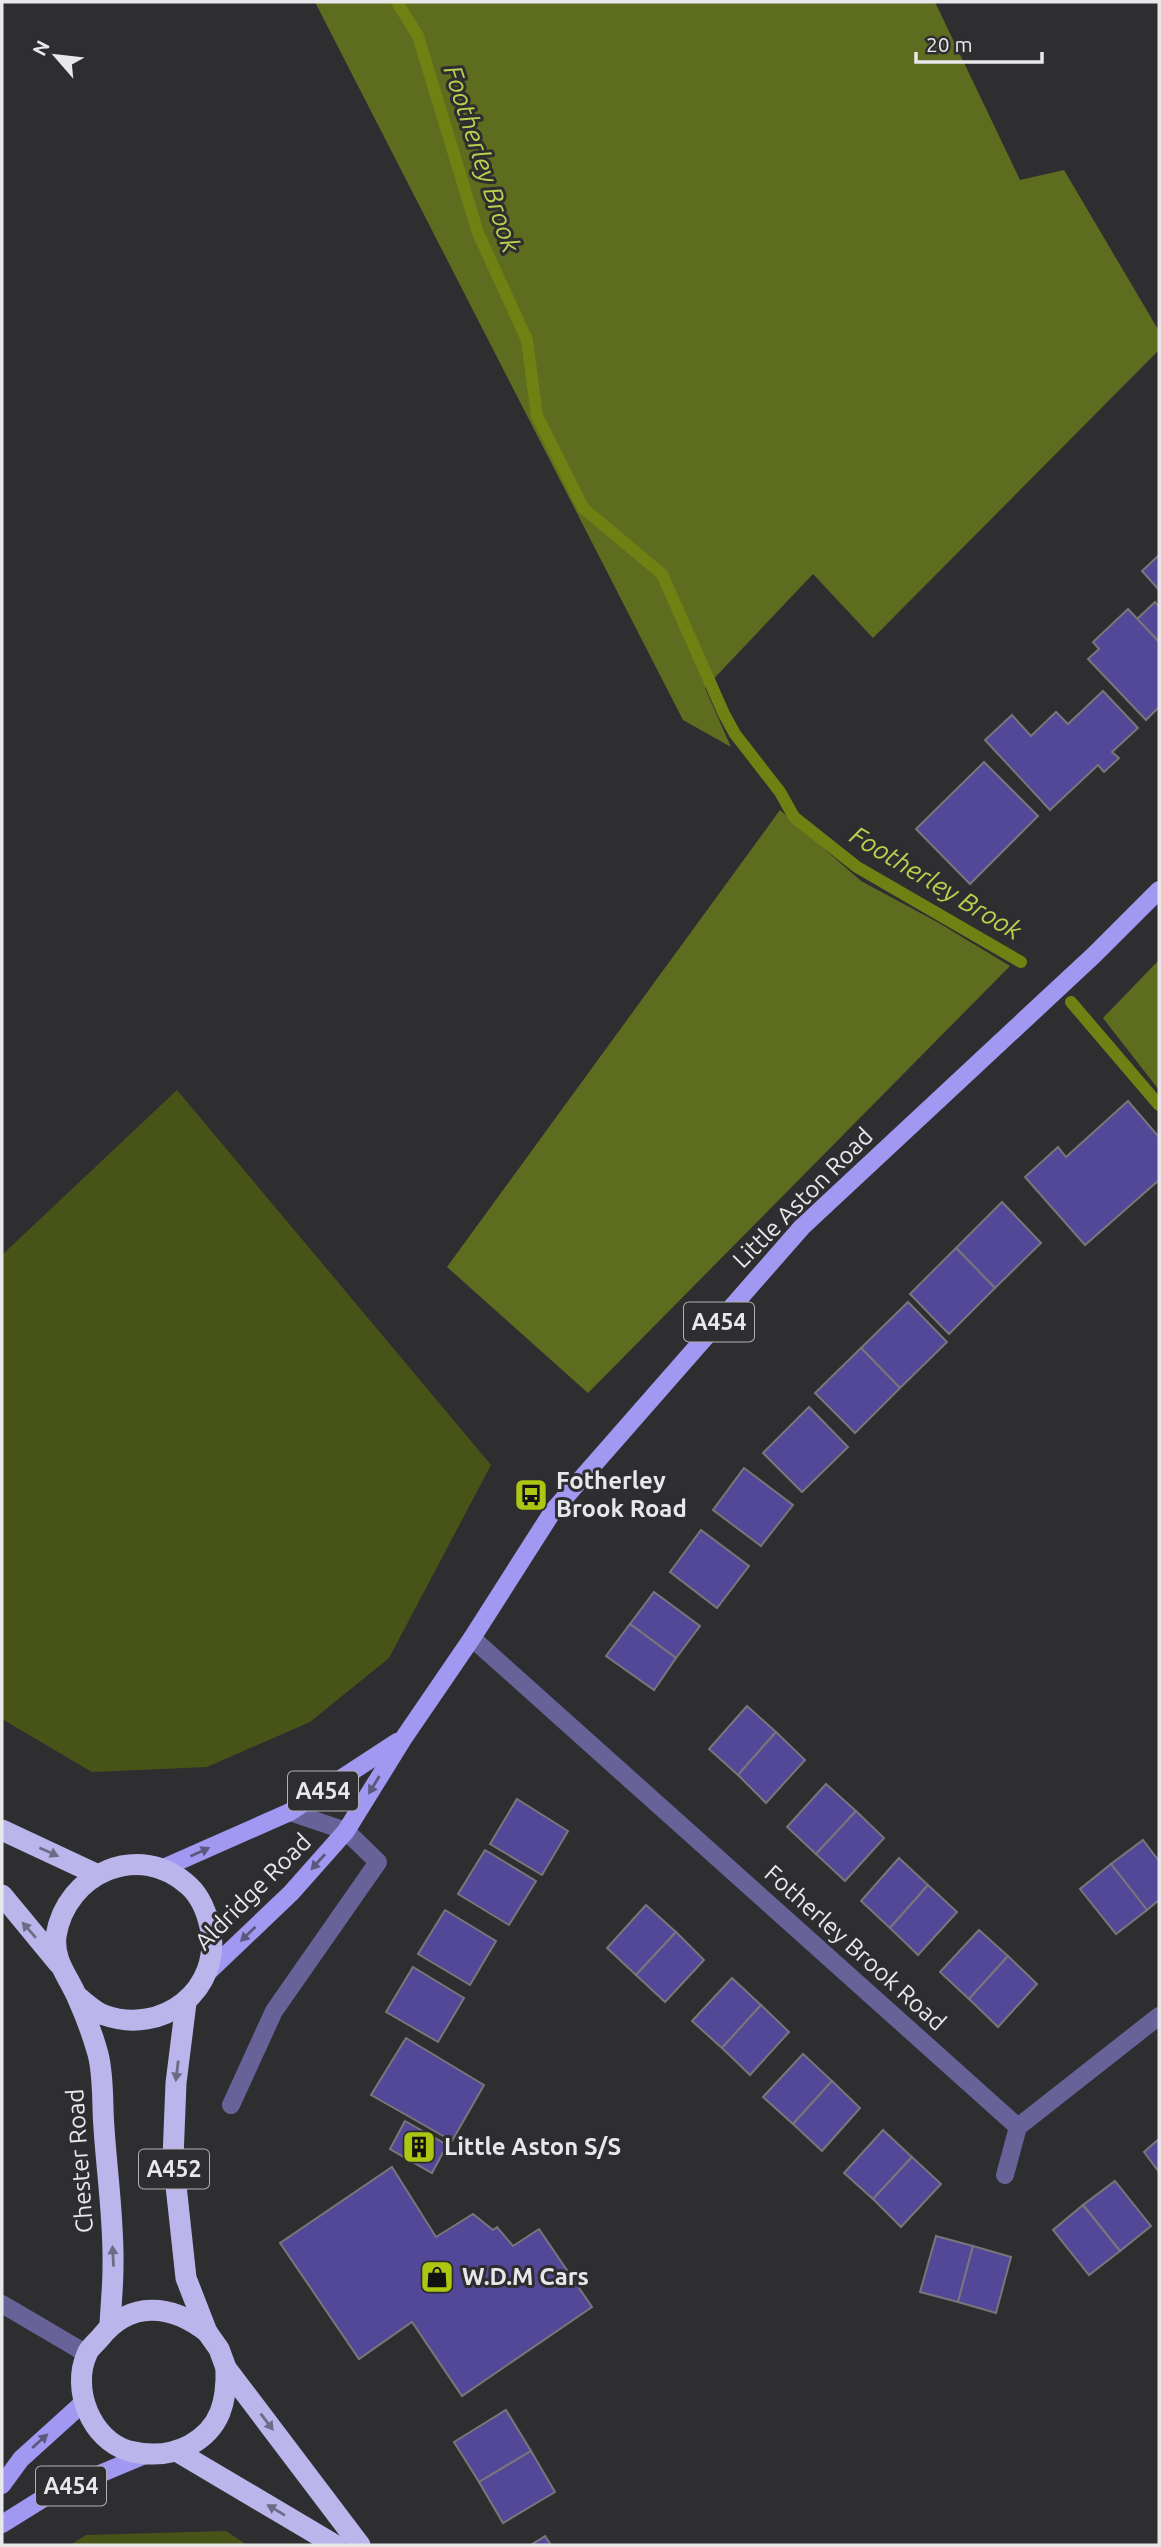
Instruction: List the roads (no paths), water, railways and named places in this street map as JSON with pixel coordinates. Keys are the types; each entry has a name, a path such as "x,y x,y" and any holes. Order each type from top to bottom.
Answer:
{"highway":[{"path":"2,1830 96,1874"},
{"name":"Chester Road","path":"78,1997 101,2015 130,2022 160,2017 186,2003 206,1974 214,1943 207,1912 189,1886 161,1869 129,1864 96,1874 76,1890 62,1913 56,1938 59,1964 78,1997 99,2056 114,2264 110,2325"},
{"path":"2,1895 59,1964"},
{"name":"Chester Road","path":"186,2003 176,2083 173,2158 186,2278 207,2332 219,2349 226,2368 360,2545"},
{"name":"Chester Road","path":"87,2354 110,2325 129,2314 150,2309 171,2311 191,2319 207,2332"},
{"path":"87,2354 81,2378 84,2402 92,2421 106,2438 124,2449 145,2455 178,2452 201,2439 218,2418 227,2394 226,2368"},
{"path":"178,2452 335,2545"}],"main road":[{"name":"Little Aston Road","path":"403,1739 472,1638 553,1511 802,1227 1094,955 1159,890"},
{"name":"A454","path":"161,1869 290,1812 403,1739"},
{"name":"Aldridge Road","path":"206,1974 290,1893 346,1832 403,1739"},
{"name":"A454","path":"2,2485 21,2459 84,2402"},
{"name":"A454","path":"2,2524 47,2496 145,2455"}],"street":[{"name":"Fotherley Brook Road","path":"472,1638 1018,2127"},
{"path":"231,2105 274,2011 379,1862 346,1832 290,1812"},
{"path":"1005,2175 1018,2127 1159,2015"},
{"path":"2,2304 87,2354"}],"waterway":[{"name":"Footherley Brook","path":"397,2 418,36 478,233 527,340 537,416 583,508 662,574 724,714 735,734 780,792 794,817 857,867 1021,962"},
{"name":"Footherley Brook","path":"1071,1002 1159,1105"}],"place":[{"name":"Fotherley Brook Road","path":"531,1495"},
{"name":"Little Aston S/S","path":"419,2147"},
{"name":"W.D.M Cars","path":"437,2277"}]}
